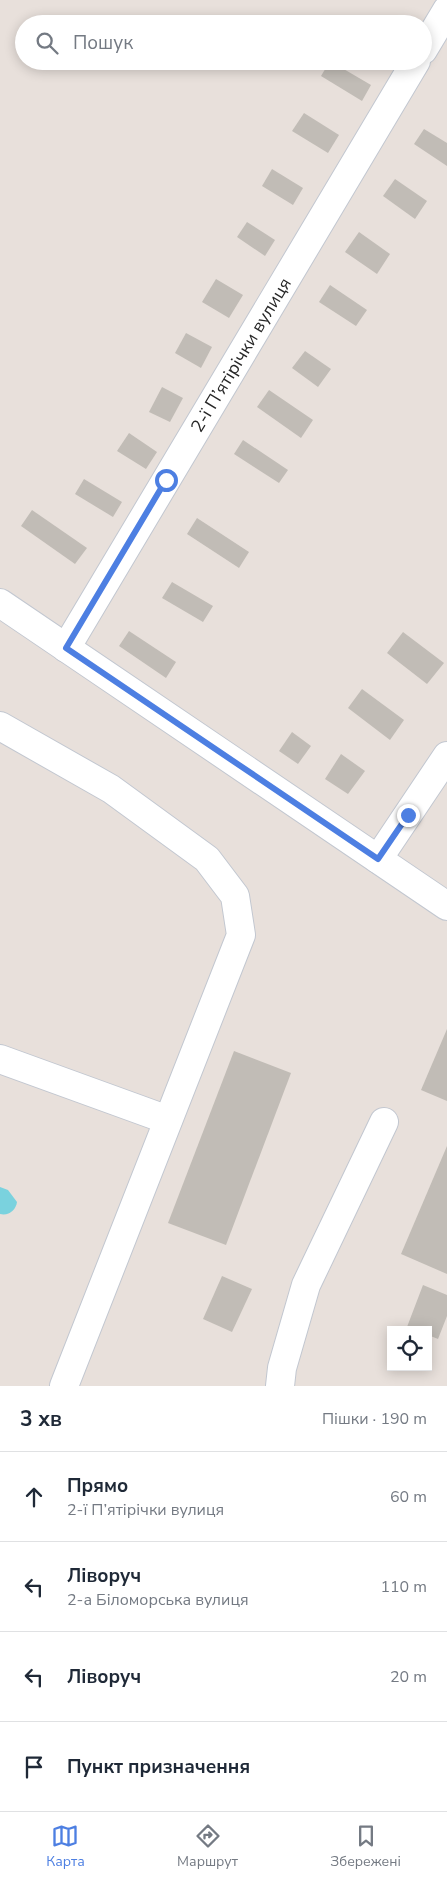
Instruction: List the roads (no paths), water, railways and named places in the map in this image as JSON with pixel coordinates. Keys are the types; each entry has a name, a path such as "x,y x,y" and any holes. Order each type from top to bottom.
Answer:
{"street":[{"path":"432,35 447,10"},
{"name":"2-ї П’ятірічки вулиця","path":"66,648 411,70"},
{"path":"0,603 447,906"},
{"path":"0,726 111,788 207,860 235,896 241,935 64,1386"},
{"path":"378,859 447,756"},
{"path":"0,1059 168,1120"},
{"path":"280,1386 282,1368 306,1285 384,1122"}],"water":[{"path":"0,1187 8,1190 17,1202 14,1210 6,1214 0,1214"}]}
